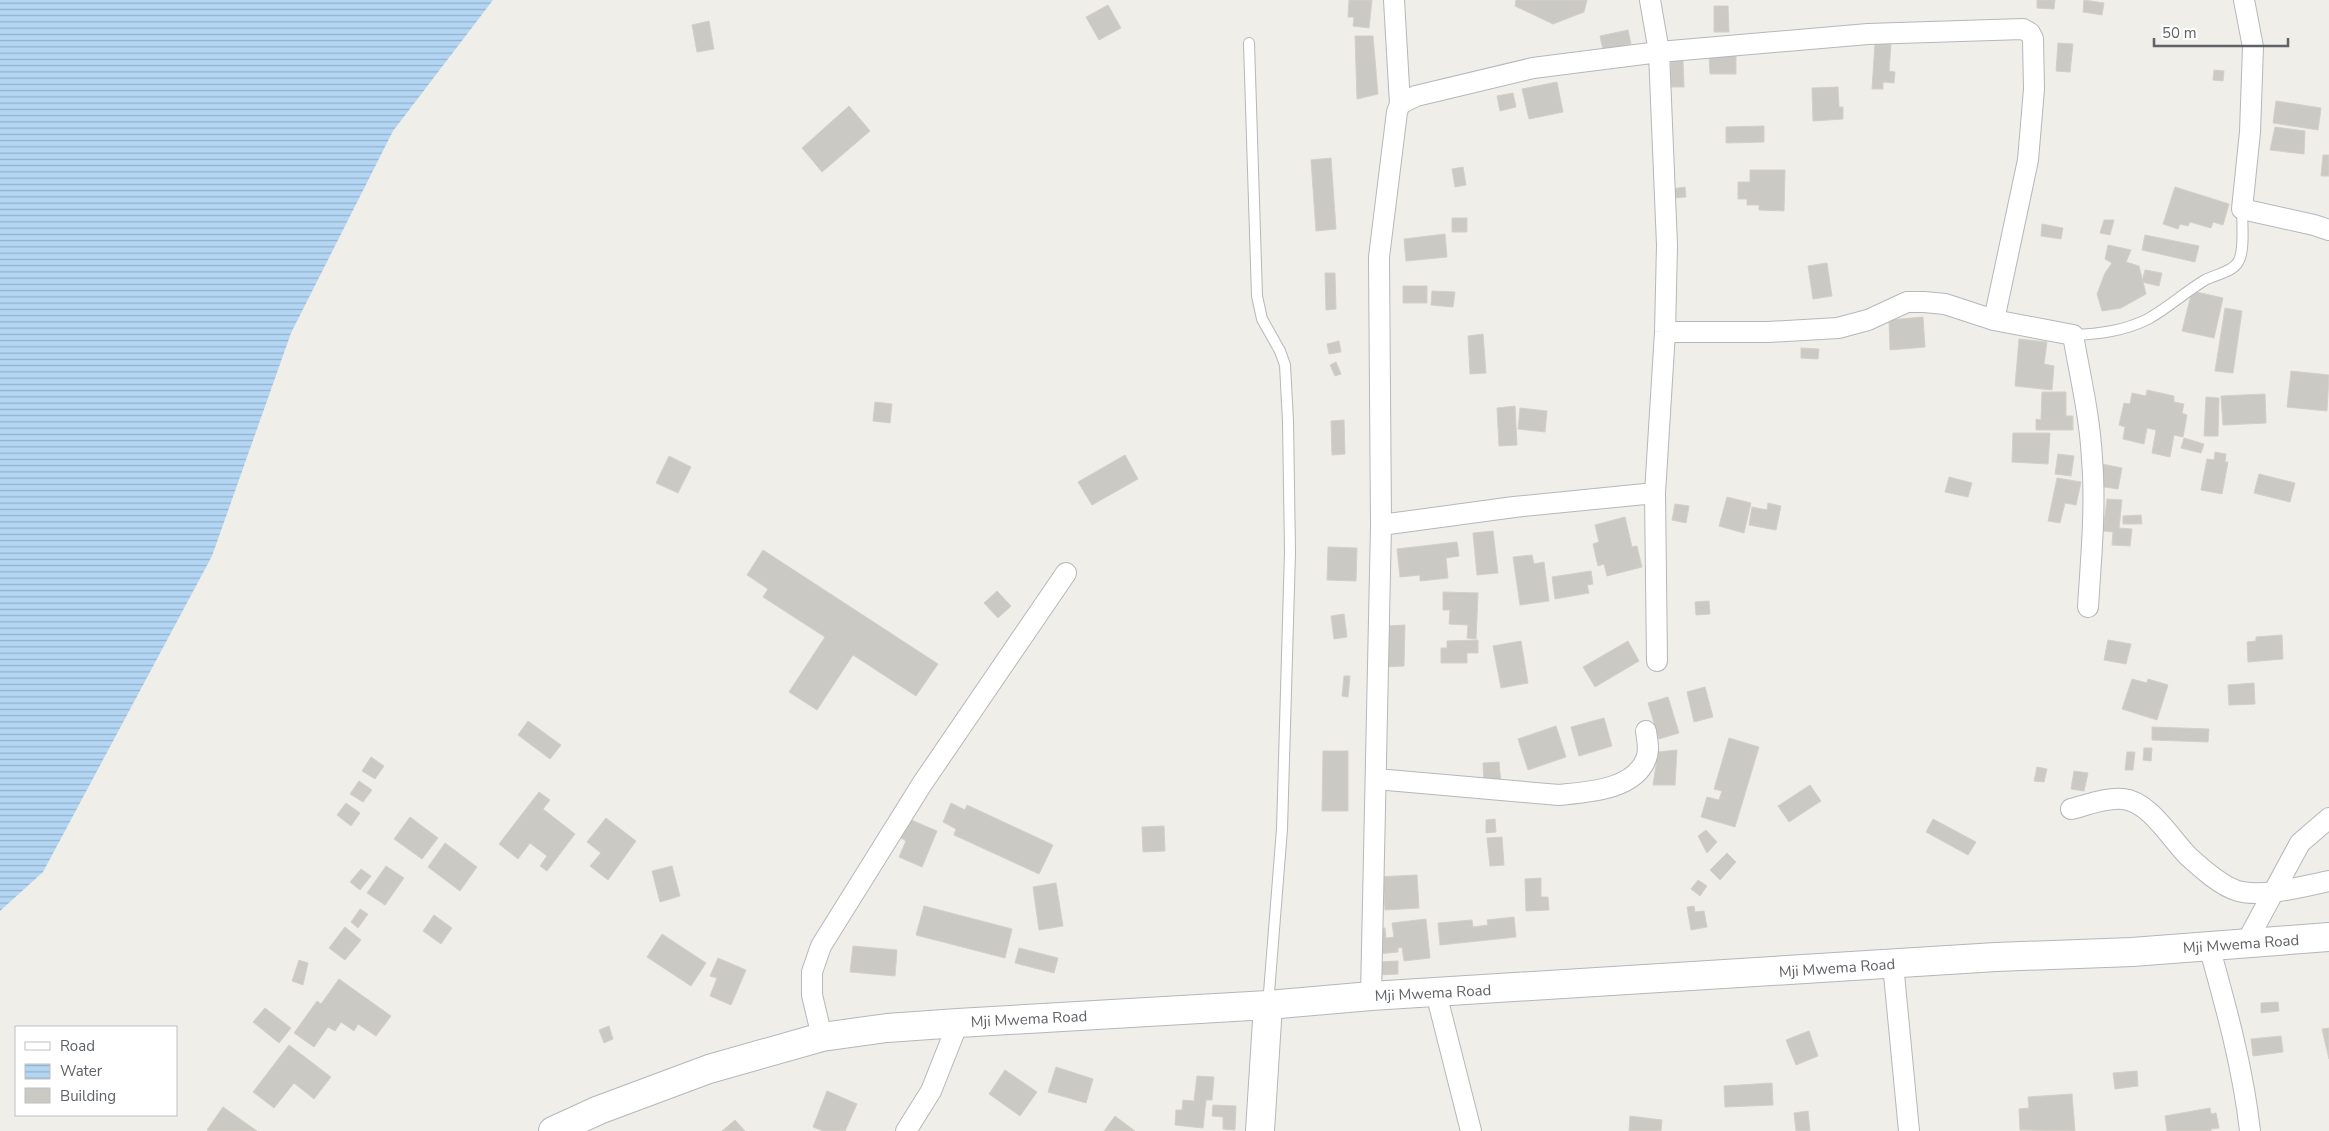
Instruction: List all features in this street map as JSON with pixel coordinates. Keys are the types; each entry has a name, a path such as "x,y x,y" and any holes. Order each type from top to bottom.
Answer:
{"main road":[{"name":"Mji Mwema Road","path":"553,1131 599,1110 709,1069 822,1037 887,1028 1268,1005 1372,996 2329,938"},
{"path":"1260,1131 1268,1005"}],"street":[{"path":"1372,996 1382,525 1379,257 1396,112 1400,104 1394,0"},
{"path":"1650,0 1659,52 1666,235 1665,332 1655,493 1657,661"},
{"path":"2244,0 2252,47 2250,132 2242,209 2329,230"},
{"path":"1400,104 1416,96 1533,68 1659,52 1868,34 2023,29 2030,33 2033,39 2034,89 2028,160 1994,320"},
{"path":"1665,332 1768,332 1838,328 1868,320 1907,302 1945,304 1994,320 2073,334 2089,417 2092,460 2093,516 2088,608"},
{"path":"1382,525 1514,507 1655,493"},
{"path":"822,1037 812,987 812,972 821,946 922,784 1066,573"},
{"path":"1376,779 1559,795 1583,793 1610,787 1637,773 1646,759 1648,750 1646,731"},
{"path":"2071,809 2116,799 2125,799 2136,804 2154,817 2188,856 2228,886 2239,891 2273,891 2329,881"},
{"path":"2246,943 2300,843 2329,818"},
{"path":"2209,946 2231,1025 2247,1100 2250,1131"},
{"path":"1893,964 1909,1131"},
{"path":"1436,993 1471,1131"},
{"path":"906,1131 931,1091 958,1023"}],"lane":[{"path":"1249,43 1257,296 1262,320 1280,351 1284,365 1288,421 1290,552 1282,829 1268,1005"},
{"path":"2073,334 2103,334 2131,326 2148,318 2185,292 2238,264 2241,255 2242,209"}],"water":[{"path":"0,0 493,0 393,131 291,333 212,556 43,872 0,911"}],"building":[{"path":"1349,0 1372,0 1369,28 1353,26 1354,17 1348,17"},
{"path":"1516,0 1587,0 1584,12 1553,24 1515,6"},
{"path":"2037,0 2055,0 2054,9 2037,8"},
{"path":"2084,0 2104,3 2102,15 2083,12"},
{"path":"1108,5 1121,28 1099,40 1086,17"},
{"path":"1714,6 1728,6 1729,32 1714,32"},
{"path":"709,21 714,49 697,52 692,25"},
{"path":"1628,30 1631,44 1603,50 1600,36"},
{"path":"1355,36 1373,36 1378,94 1357,99"},
{"path":"1875,43 1891,44 1889,71 1895,72 1894,83 1883,82 1883,89 1872,89"},
{"path":"2058,43 2073,44 2070,72 2056,71"},
{"path":"1736,53 1736,74 1710,74 1709,54"},
{"path":"1671,60 1683,60 1684,87 1671,87"},
{"path":"2214,70 2224,71 2223,81 2213,80"},
{"path":"1557,82 1563,112 1529,119 1522,89"},
{"path":"1838,87 1839,107 1843,107 1843,119 1813,121 1812,88"},
{"path":"1513,93 1516,107 1500,111 1497,96"},
{"path":"2276,101 2321,108 2318,130 2273,123"},
{"path":"849,106 870,131 822,172 802,148"},
{"path":"1764,126 1764,142 1726,143 1726,127"},
{"path":"2275,127 2305,131 2304,154 2270,150"},
{"path":"2323,155 2329,155 2329,176 2321,176"},
{"path":"1331,158 1336,229 1316,231 1311,160"},
{"path":"1463,167 1466,185 1455,187 1452,169"},
{"path":"1750,170 1785,170 1784,211 1759,210 1759,205 1747,205 1747,199 1738,199 1738,182 1750,182"},
{"path":"1685,187 1686,197 1672,198 1672,189"},
{"path":"2175,187 2229,204 2223,225 2213,222 2211,228 2190,222 2188,226 2180,224 2178,229 2163,224"},
{"path":"1452,218 1467,218 1467,232 1452,232"},
{"path":"2104,220 2114,220 2110,235 2100,233"},
{"path":"2042,224 2063,228 2061,239 2041,236"},
{"path":"1445,234 1447,257 1406,261 1404,239"},
{"path":"2145,235 2199,246 2195,262 2142,250"},
{"path":"2108,245 2131,250 2126,262 2139,266 2146,294 2121,308 2102,311 2097,294 2105,273 2112,263 2105,259"},
{"path":"1827,263 1832,296 1813,299 1808,266"},
{"path":"2145,270 2162,273 2159,286 2142,282"},
{"path":"1325,273 1335,273 1336,309 1326,310"},
{"path":"1403,286 1427,286 1427,303 1403,303"},
{"path":"1432,291 1455,292 1453,307 1431,305"},
{"path":"2192,291 2223,298 2214,338 2182,331"},
{"path":"2225,308 2242,311 2233,373 2215,371"},
{"path":"1923,317 1925,347 1890,350 1889,320"},
{"path":"1483,334 1486,373 1470,374 1468,336"},
{"path":"2019,339 2047,342 2044,364 2054,366 2052,390 2015,386"},
{"path":"1339,341 1341,352 1329,354 1327,344"},
{"path":"1801,348 1819,349 1818,359 1801,358"},
{"path":"1336,362 1341,374 1335,376 1330,365"},
{"path":"2291,371 2329,375 2327,411 2287,407"},
{"path":"2147,390 2174,396 2174,402 2184,404 2182,413 2187,415 2183,437 2174,435 2170,457 2152,453 2156,430 2147,428 2144,444 2123,439 2125,427 2119,425 2124,403 2130,404 2132,393 2146,396"},
{"path":"2042,392 2066,392 2066,416 2073,416 2073,430 2036,430 2036,419 2041,420"},
{"path":"2265,394 2266,423 2223,425 2221,396"},
{"path":"2206,397 2219,398 2218,436 2204,436"},
{"path":"875,402 892,404 890,423 873,421"},
{"path":"1515,406 1517,445 1499,446 1497,408"},
{"path":"1520,408 1547,411 1545,432 1518,429"},
{"path":"1344,420 1345,454 1332,455 1331,421"},
{"path":"2013,433 2050,433 2048,464 2012,462"},
{"path":"2184,438 2204,444 2201,453 2181,448"},
{"path":"2215,452 2226,454 2225,462 2228,462 2222,494 2201,490 2207,459 2214,460"},
{"path":"2058,454 2074,456 2071,476 2055,474"},
{"path":"1125,455 1138,479 1092,505 1078,482"},
{"path":"669,456 691,467 678,493 656,483"},
{"path":"2102,464 2122,468 2118,489 2098,486"},
{"path":"2259,474 2295,483 2290,502 2254,493"},
{"path":"1949,477 1972,483 1968,497 1945,492"},
{"path":"2057,478 2081,482 2076,505 2065,503 2060,523 2048,521"},
{"path":"1727,497 1751,503 1744,533 1719,526"},
{"path":"2107,499 2122,500 2119,528 2132,529 2130,546 2112,545 2113,532 2103,531"},
{"path":"1768,503 1781,506 1776,530 1749,525 1752,507 1767,510"},
{"path":"1675,504 1689,506 1686,523 1672,520"},
{"path":"2141,515 2142,524 2123,524 2123,516"},
{"path":"1625,517 1632,547 1637,546 1642,567 1607,576 1604,564 1598,566 1593,544 1599,542 1595,525"},
{"path":"1493,531 1498,573 1477,575 1473,533"},
{"path":"1457,542 1459,556 1446,558 1448,578 1420,581 1420,575 1400,577 1397,549"},
{"path":"1328,547 1357,548 1356,581 1327,580"},
{"path":"763,550 938,664 916,696 853,655 817,710 789,692 825,637 763,597 768,589 747,575"},
{"path":"1532,555 1534,564 1544,562 1549,601 1520,605 1513,557"},
{"path":"1591,571 1593,584 1587,585 1589,593 1555,599 1552,577"},
{"path":"997,591 1011,606 998,618 984,603"},
{"path":"1443,592 1478,593 1476,639 1467,638 1468,625 1449,624 1450,610 1443,610"},
{"path":"1709,601 1710,614 1696,615 1695,602"},
{"path":"1344,614 1347,637 1334,639 1331,616"},
{"path":"1405,625 1404,666 1384,667 1385,626"},
{"path":"2282,635 2283,659 2248,662 2247,642 2256,641 2256,637"},
{"path":"1478,640 1478,653 1467,653 1467,663 1441,663 1441,648 1447,648 1447,641"},
{"path":"2108,640 2131,644 2126,664 2104,660"},
{"path":"1521,641 1528,683 1501,688 1493,646"},
{"path":"1628,641 1639,661 1595,687 1583,667"},
{"path":"1344,676 1350,676 1348,697 1342,696"},
{"path":"2132,679 2147,683 2148,679 2168,685 2157,720 2122,709"},
{"path":"2254,683 2255,704 2229,705 2228,685"},
{"path":"1705,687 1713,717 1694,722 1687,692"},
{"path":"1668,697 1679,733 1659,739 1648,703"},
{"path":"1604,718 1612,746 1579,756 1571,727"},
{"path":"528,721 561,745 550,759 518,735"},
{"path":"1556,726 1566,757 1528,770 1518,739"},
{"path":"2152,727 2209,729 2208,742 2152,740"},
{"path":"1729,738 1759,747 1735,827 1701,817 1707,797 1719,800 1722,791 1714,789"},
{"path":"2144,748 2152,748 2151,761 2143,760"},
{"path":"1677,750 1675,785 1653,785 1658,752"},
{"path":"1323,751 1348,751 1348,811 1322,811"},
{"path":"2127,752 2135,752 2133,770 2125,770"},
{"path":"371,757 384,766 375,779 362,771"},
{"path":"1499,762 1501,784 1484,785 1483,763"},
{"path":"2037,767 2047,769 2044,782 2034,781"},
{"path":"2074,771 2088,773 2084,791 2071,789"},
{"path":"359,781 372,790 363,802 350,794"},
{"path":"1810,785 1821,801 1789,822 1778,806"},
{"path":"539,792 550,800 543,809 575,834 547,871 540,866 547,856 530,843 518,859 499,844"},
{"path":"346,803 360,813 351,826 337,815"},
{"path":"951,803 965,810 967,805 1053,845 1039,874 954,835 956,829 943,822"},
{"path":"410,817 438,838 422,859 394,839"},
{"path":"606,818 636,841 608,880 590,866 601,853 587,842"},
{"path":"909,819 937,831 922,867 899,857 906,841 901,838"},
{"path":"1495,819 1496,832 1486,833 1486,820"},
{"path":"1933,819 1976,842 1968,855 1926,832"},
{"path":"1164,826 1165,851 1143,852 1142,827"},
{"path":"1706,830 1717,842 1707,853 1698,836"},
{"path":"1502,837 1504,865 1490,866 1487,838"},
{"path":"445,843 477,867 460,891 428,867"},
{"path":"1727,853 1736,862 1720,880 1710,870"},
{"path":"386,866 404,878 385,905 367,893"},
{"path":"672,866 680,896 660,902 652,871"},
{"path":"361,869 371,876 360,890 350,882"},
{"path":"1417,875 1419,908 1385,910 1384,892 1376,893 1375,877"},
{"path":"1541,878 1541,897 1548,897 1549,910 1526,911 1525,879"},
{"path":"1698,880 1707,886 1700,896 1691,889"},
{"path":"1056,883 1063,926 1039,930 1033,887"},
{"path":"924,906 1012,929 1005,958 916,935"},
{"path":"1694,906 1695,912 1704,911 1707,927 1691,930 1687,907"},
{"path":"360,909 368,914 358,928 351,922"},
{"path":"434,915 452,928 441,944 423,931"},
{"path":"1514,917 1516,937 1440,945 1438,923 1472,920 1473,927 1488,925 1487,920"},
{"path":"1426,919 1430,958 1404,961 1402,947 1398,948 1398,952 1378,954 1375,929 1385,928 1386,938 1394,937 1392,923"},
{"path":"345,927 361,940 345,960 329,948"},
{"path":"662,934 706,963 691,986 647,957"},
{"path":"853,946 897,950 895,976 850,972"},
{"path":"1019,948 1058,958 1054,973 1015,963"},
{"path":"718,958 746,970 731,1005 710,996 717,978 710,976"},
{"path":"299,960 308,963 303,985 292,981"},
{"path":"1398,961 1398,974 1378,975 1377,962"},
{"path":"339,979 391,1016 376,1036 358,1024 354,1031 341,1022 335,1031 328,1027 314,1047 294,1033 317,1001 321,1004"},
{"path":"2278,1002 2279,1011 2261,1013 2261,1003"},
{"path":"265,1008 291,1028 279,1043 253,1022"},
{"path":"609,1026 613,1039 604,1043 599,1030"},
{"path":"2329,1028 2329,1059 2322,1029"},
{"path":"1809,1031 1818,1056 1796,1065 1786,1040"},
{"path":"2281,1036 2283,1052 2253,1056 2251,1039"},
{"path":"289,1045 331,1077 314,1099 294,1083 274,1108 253,1092"},
{"path":"1056,1067 1093,1079 1086,1103 1048,1092"},
{"path":"1005,1070 1037,1092 1020,1116 989,1094"},
{"path":"2137,1071 2138,1086 2115,1089 2113,1073"},
{"path":"1197,1076 1214,1077 1212,1100 1206,1100 1203,1128 1175,1125 1176,1110 1182,1110 1183,1100 1194,1101"},
{"path":"1772,1083 1773,1105 1725,1107 1724,1086"},
{"path":"827,1091 857,1104 845,1131 823,1131 813,1127"},
{"path":"2072,1094 2075,1131 2020,1130 2019,1109 2029,1108 2028,1097"},
{"path":"1213,1105 1236,1106 1235,1130 1223,1129 1223,1117 1212,1116"},
{"path":"223,1107 257,1131 207,1130"},
{"path":"2210,1108 2211,1114 2216,1113 2219,1128 2211,1129 2211,1131 2167,1131 2165,1116"},
{"path":"1808,1111 1810,1131 1796,1131 1794,1113"},
{"path":"1115,1116 1135,1131 1104,1131"},
{"path":"1630,1116 1662,1120 1661,1131 1629,1131"},
{"path":"735,1120 745,1131 722,1131"}]}
